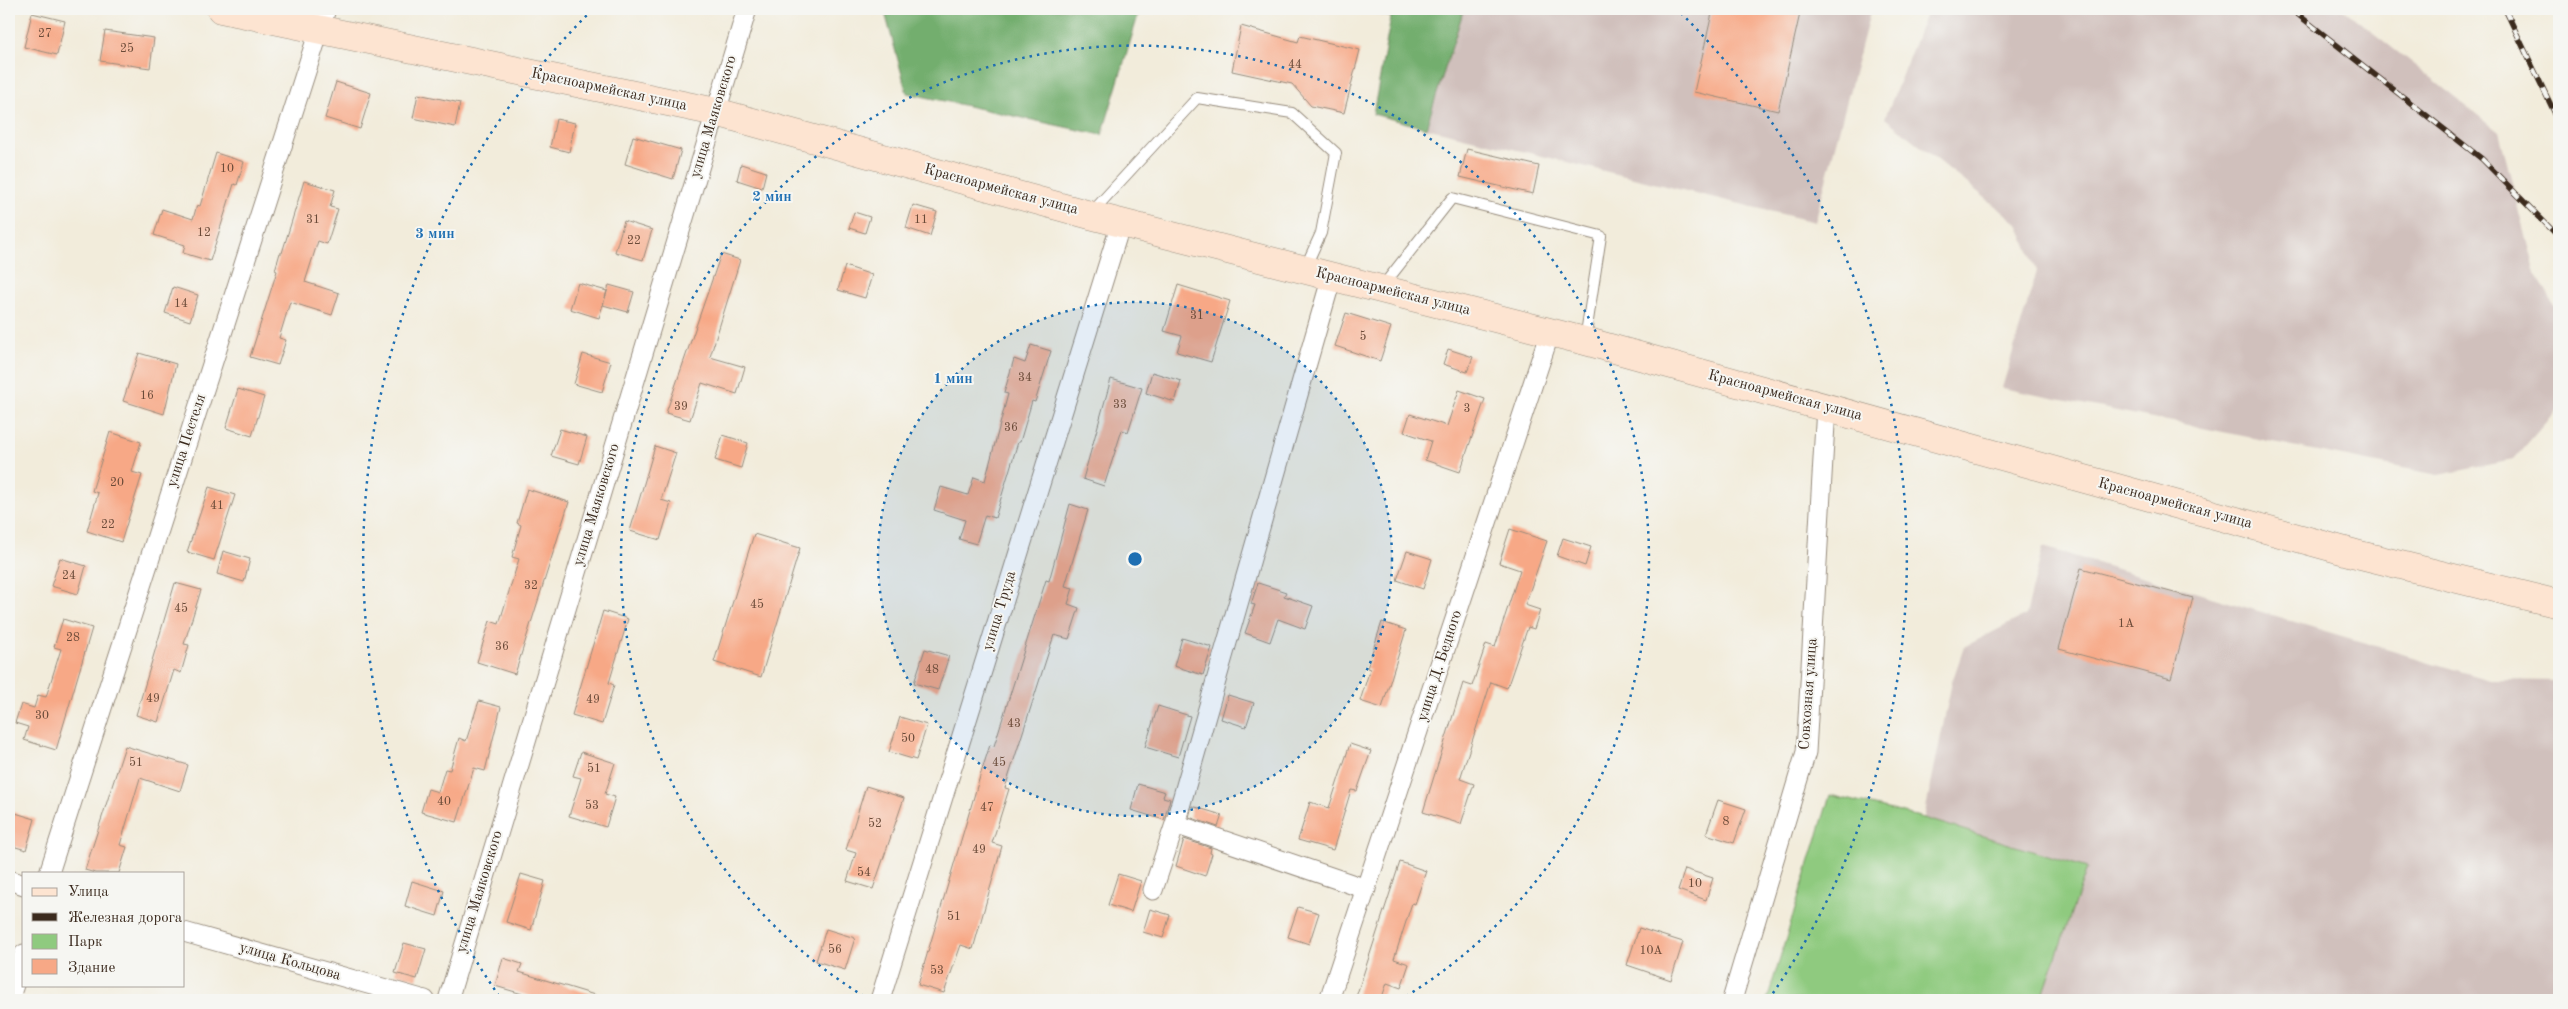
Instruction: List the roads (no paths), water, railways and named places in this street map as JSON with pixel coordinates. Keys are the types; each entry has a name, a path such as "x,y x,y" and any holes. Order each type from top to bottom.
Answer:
{"main road":[{"name":"Красноармейская улица","path":"221,9 322,20 716,112 1090,215 1585,341 2356,554 2559,604"}],"street":[{"name":"улица Маяковского","path":"448,1000 747,9"},
{"name":"улица Пестеля","path":"50,872 322,20"},
{"name":"улица Труда","path":"880,1000 1121,223"},
{"path":"1153,890 1176,824 1332,276"},
{"name":"улица Д. Бедного","path":"1329,1000 1550,332"},
{"name":"Совхозная улица","path":"1732,1000 1806,752 1826,407"},
{"path":"1176,824 1366,889"},
{"path":"9,880 22,884"},
{"name":"улица Кольцова","path":"185,932 425,1000"},
{"path":"9,1000 22,960"}],"lane":[{"path":"1090,215 1197,98 1292,113 1336,153 1321,233 1305,269"},
{"path":"1381,289 1452,198 1461,200 1601,236 1585,341"}],"railway":[{"path":"2291,9 2482,159 2559,237"},
{"path":"2505,9 2559,122"}]}
